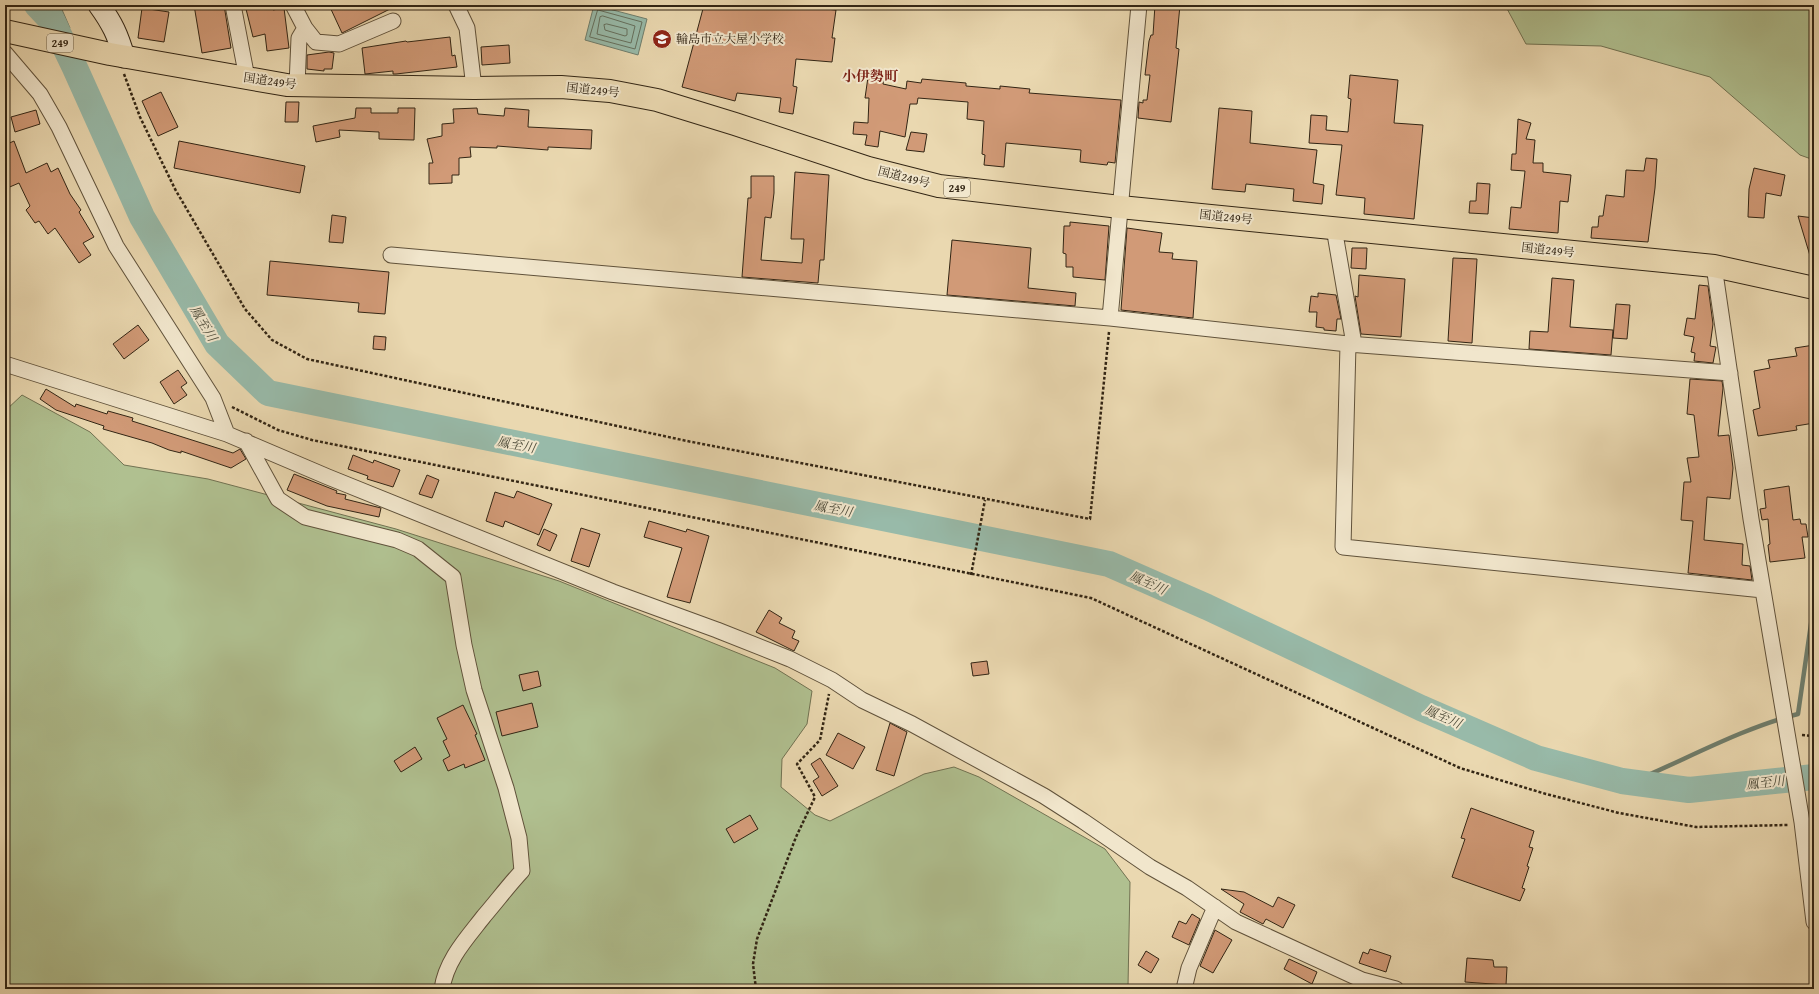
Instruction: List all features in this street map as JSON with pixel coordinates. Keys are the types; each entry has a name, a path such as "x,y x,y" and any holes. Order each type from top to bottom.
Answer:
{"highway":[{"name":"国道249号","path":"7,39 297,85 474,88 561,87 610,91 648,98 735,124 868,168 939,186 1011,196 1714,266 1810,285"}],"street":[{"path":"99,5 111,21 118,36 117,56"},
{"path":"233,5 247,78"},
{"path":"293,5 305,28 316,42 339,44 393,21"},
{"path":"456,5 467,28 474,88"},
{"path":"1110,318 1139,5"},
{"path":"297,85 299,38 305,28"},
{"path":"7,39 59,127 116,246 212,398 227,434"},
{"path":"1334,228 1351,344 1343,547 1763,590"},
{"path":"392,254 1110,318 1351,344 1730,373"},
{"path":"1714,266 1751,519 1802,824 1814,922"},
{"path":"5,364 227,434 328,477 613,592 783,656 832,680 862,700 912,724 1044,796 1150,867 1187,888 1236,922 1362,980 1396,989"},
{"path":"246,442 278,500 305,517 397,540 418,549 453,577 464,645 474,690 506,788 519,838 522,871 504,890 457,950 443,979 442,989"},
{"path":"1184,989 1189,968 1215,907"}],"path":[{"path":"117,56 147,130 175,189 245,309 272,340 306,359 687,441 985,500 1090,519 1110,318"},
{"path":"212,398 278,430 312,440 971,575 1091,598 1460,768 1546,794 1619,813 1696,827 1802,824"},
{"path":"971,575 985,500"},
{"path":"756,989 753,964 757,939 796,837 815,797 797,764 820,740 832,680"}],"green space":[{"path":"1505,5 1814,5 1814,160 1800,155 1710,77 1601,46 1526,44"},
{"path":"22,395 90,432 124,465 208,479 396,529 559,581 775,668 812,691 807,724 782,759 781,787 815,815 830,821 924,774 954,767 979,777 1105,849 1130,882 1128,986 1123,989 5,989 5,411"}],"water":[{"path":"27,5 60,5 70,28 38,18"},
{"path":"594,5 647,19 638,55 585,40"}],"building":[{"path":"194,5 224,5 231,48 202,53"},
{"path":"245,5 272,5 273,10 284,8 289,48 267,51 265,34 253,37"},
{"path":"329,5 398,5 342,33"},
{"path":"704,5 826,5 825,9 836,10 832,38 835,38 832,62 796,59 793,86 797,87 793,114 779,112 781,98 737,93 735,101 682,87"},
{"path":"1155,5 1180,5 1176,48 1179,49 1171,122 1138,118 1139,102 1143,103 1143,100 1147,100 1150,75 1145,75 1149,41 1151,35 1153,35"},
{"path":"142,8 169,12 164,42 138,38"},
{"path":"450,37 452,56 455,55 457,67 396,74 393,74 393,71 365,74 362,48 406,41"},
{"path":"509,45 510,63 482,65 481,47"},
{"path":"329,52 334,53 332,69 324,69 324,71 307,69 307,55"},
{"path":"1350,75 1398,80 1394,123 1423,125 1414,219 1364,214 1365,198 1336,195 1342,145 1309,143 1311,115 1327,116 1326,130 1348,132 1351,99 1348,98"},
{"path":"868,77 884,79 883,84 906,89 907,81 921,83 922,79 966,83 966,86 1000,89 1000,86 1030,89 1029,93 1121,100 1115,163 1108,162 1107,165 1080,162 1081,150 1006,143 1004,167 984,165 985,155 982,154 984,121 967,119 968,102 918,98 917,104 910,104 905,137 880,131 878,147 865,145 867,135 853,134 854,122 868,123 869,98 865,98"},
{"path":"161,92 178,127 158,136 142,101"},
{"path":"286,102 299,102 298,122 285,122"},
{"path":"356,108 371,108 371,113 398,113 398,108 415,108 414,140 379,139 379,132 339,130 340,137 316,142 313,126 355,118"},
{"path":"477,108 478,114 504,116 505,108 529,110 528,127 592,130 591,149 548,147 548,150 497,146 497,148 470,147 471,157 459,158 459,175 452,175 452,183 429,184 429,163 433,163 427,139 442,136 442,124 454,123 453,109"},
{"path":"1219,108 1252,111 1250,143 1317,150 1313,183 1324,185 1322,204 1293,201 1294,189 1246,184 1245,192 1212,189"},
{"path":"36,110 40,124 15,132 11,117"},
{"path":"1518,119 1531,123 1526,139 1535,140 1533,163 1543,163 1543,172 1571,175 1568,202 1560,201 1558,233 1509,229 1511,207 1521,208 1525,171 1511,170 1512,154 1516,154"},
{"path":"911,132 927,134 924,152 906,150"},
{"path":"14,141 26,173 47,163 51,172 58,168 70,194 81,210 79,212 94,237 83,243 91,255 79,263 55,228 48,234 39,221 35,223 26,210 30,206 19,183 5,189 5,145"},
{"path":"179,141 305,166 300,193 174,168"},
{"path":"1646,158 1657,159 1648,242 1591,238 1592,227 1598,227 1599,216 1603,216 1606,195 1624,197 1626,170 1644,171"},
{"path":"1754,168 1785,175 1781,196 1766,193 1764,218 1748,217 1749,189"},
{"path":"795,172 829,175 824,260 820,260 818,283 742,277 748,198 751,198 751,176 774,176 774,193 771,218 765,217 761,260 802,263 804,239 791,239"},
{"path":"1477,183 1490,184 1488,214 1469,213 1470,201 1476,201"},
{"path":"332,215 346,217 343,243 329,242"},
{"path":"1798,216 1814,218 1814,259 1811,259"},
{"path":"1070,222 1109,226 1105,280 1073,277 1073,267 1066,267 1066,254 1063,253 1064,226 1070,226"},
{"path":"1127,228 1162,233 1159,252 1173,253 1172,259 1197,261 1193,318 1121,310"},
{"path":"952,240 1031,248 1028,288 1076,293 1075,306 947,295"},
{"path":"1352,248 1367,248 1366,269 1351,268"},
{"path":"1453,258 1477,259 1472,343 1448,341"},
{"path":"270,261 389,272 385,314 358,312 359,303 267,295"},
{"path":"1359,275 1405,279 1401,337 1361,334 1355,296 1358,297"},
{"path":"1552,278 1574,280 1570,327 1613,330 1611,355 1529,349 1530,331 1548,332"},
{"path":"1699,285 1708,286 1713,324 1710,346 1716,347 1713,363 1694,361 1695,353 1691,352 1694,337 1684,335 1687,318 1695,319"},
{"path":"1318,293 1336,295 1341,319 1337,319 1336,331 1324,330 1324,328 1316,327 1317,312 1309,312 1311,296 1318,297"},
{"path":"1616,304 1630,305 1627,339 1613,338"},
{"path":"138,325 149,340 124,359 113,344"},
{"path":"374,336 386,337 385,350 373,349"},
{"path":"1814,345 1814,423 1796,426 1797,430 1758,436 1753,410 1760,408 1754,371 1770,368 1768,360 1797,356 1795,348"},
{"path":"178,370 187,383 181,387 187,395 174,404 160,382"},
{"path":"1690,379 1722,381 1723,388 1718,436 1729,435 1733,468 1730,499 1707,497 1704,540 1743,544 1742,565 1750,566 1752,580 1688,573 1693,521 1681,520 1684,482 1691,482 1687,458 1699,457 1694,415 1687,414"},
{"path":"46,389 75,407 76,404 107,414 108,411 133,418 132,421 233,453 240,449 246,459 231,468 181,451 181,453 169,450 152,443 103,429 104,426 56,410 40,399"},
{"path":"353,455 373,463 374,460 400,470 393,487 367,479 368,476 348,469"},
{"path":"294,474 337,491 336,493 346,495 345,499 381,508 379,517 327,506 287,490"},
{"path":"427,475 439,480 432,498 419,494"},
{"path":"1789,486 1793,520 1800,519 1801,524 1806,524 1808,537 1802,537 1805,558 1770,562 1768,545 1770,544 1768,519 1762,520 1760,509 1766,508 1764,490"},
{"path":"517,491 552,504 539,535 505,521 503,527 486,521 495,492 514,498"},
{"path":"649,521 686,532 687,529 709,536 690,603 667,597 682,548 644,537"},
{"path":"581,528 600,534 589,567 571,561"},
{"path":"544,529 557,535 550,551 537,545"},
{"path":"769,610 782,618 779,623 795,631 792,638 799,641 794,651 756,632"},
{"path":"987,661 989,674 973,676 971,663"},
{"path":"538,671 541,686 523,691 519,675"},
{"path":"532,703 538,727 502,736 496,712"},
{"path":"463,705 477,734 475,735 485,760 465,768 464,764 448,771 443,760 450,756 443,741 447,739 437,718"},
{"path":"890,723 907,732 894,776 876,770"},
{"path":"838,733 865,747 853,769 826,755"},
{"path":"415,747 422,759 401,772 394,761"},
{"path":"820,758 838,786 822,796 813,781 819,777 811,764"},
{"path":"1471,808 1534,831 1529,847 1533,848 1527,866 1529,867 1522,888 1525,889 1520,901 1452,877 1465,839 1461,838"},
{"path":"750,815 758,829 734,843 726,829"},
{"path":"1221,889 1244,892 1273,907 1278,897 1295,905 1283,928 1266,919 1263,924 1240,912 1244,904"},
{"path":"1192,914 1200,919 1189,945 1172,937 1179,921 1186,924"},
{"path":"1215,930 1232,940 1213,973 1200,966"},
{"path":"1370,949 1391,956 1386,972 1359,963 1363,952 1368,954"},
{"path":"1146,951 1159,959 1151,973 1138,965"},
{"path":"1467,958 1493,960 1494,967 1507,967 1506,985 1465,982"},
{"path":"1289,959 1317,972 1312,984 1284,969"}],"waterway":[{"name":"鳳至川","path":"37,5 53,22 142,217 217,344 268,393 1109,564 1207,607 1421,708 1536,758 1622,781 1689,790 1814,777"},
{"path":"1632,782 1756,727 1798,714 1814,603"}],"place":[{"name":"輪島市立大屋小学校","path":"662,39"}],"district":[{"name":"小伊勢町","path":"870,76"}]}
